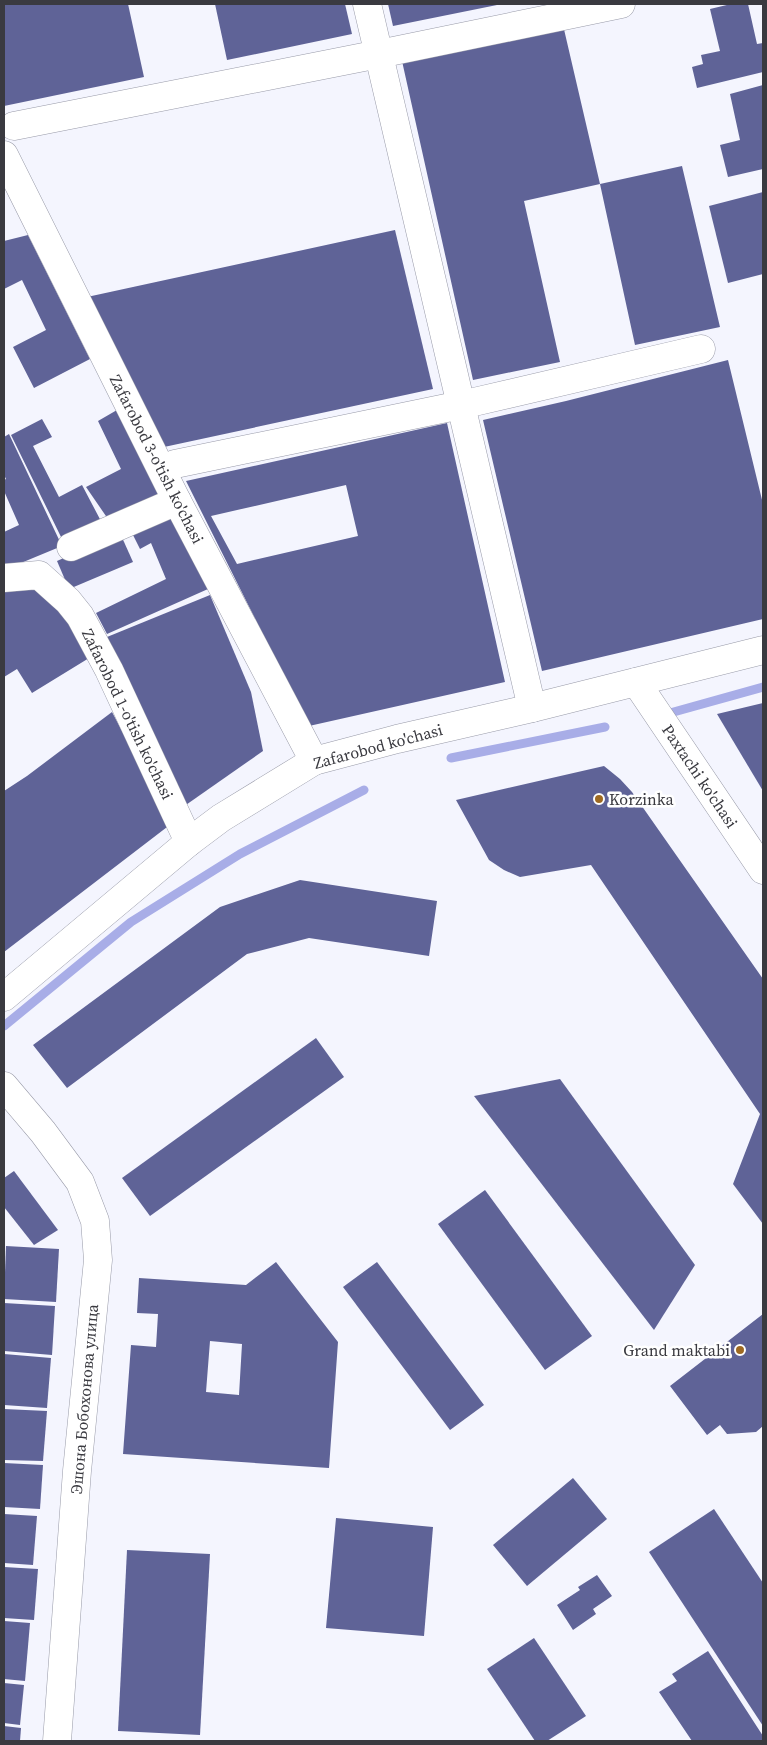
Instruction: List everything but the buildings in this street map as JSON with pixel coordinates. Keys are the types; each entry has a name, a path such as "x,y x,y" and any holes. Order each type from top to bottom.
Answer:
{"street":[{"path":"367,4 532,708"},
{"path":"14,126 620,4"},
{"name":"Zafarobod 3-o'tish ko'chasi","path":"4,155 177,501 314,761"},
{"path":"175,464 461,406 701,349"},
{"path":"71,547 177,501"},
{"name":"Zafarobod 1-o'tish ko'chasi","path":"4,578 39,575 80,616 109,670 189,842"},
{"name":"Zafarobod ko'chasi","path":"4,997 189,842 221,818 314,761 397,738 532,708 763,650"},
{"name":"Paxtachi ko'chasi","path":"636,682 763,870"},
{"name":"Эшона Бобохонова улица","path":"4,1086 43,1132 80,1182 95,1221 98,1260 77,1470 57,1741"}],"waterway":[{"path":"670,713 763,687"},
{"path":"451,758 605,727"},
{"path":"4,1026 131,922 240,854 364,790"}],"place":[{"name":"Korzinka","path":"599,799"},
{"name":"Grand maktabi","path":"740,1350"}]}
